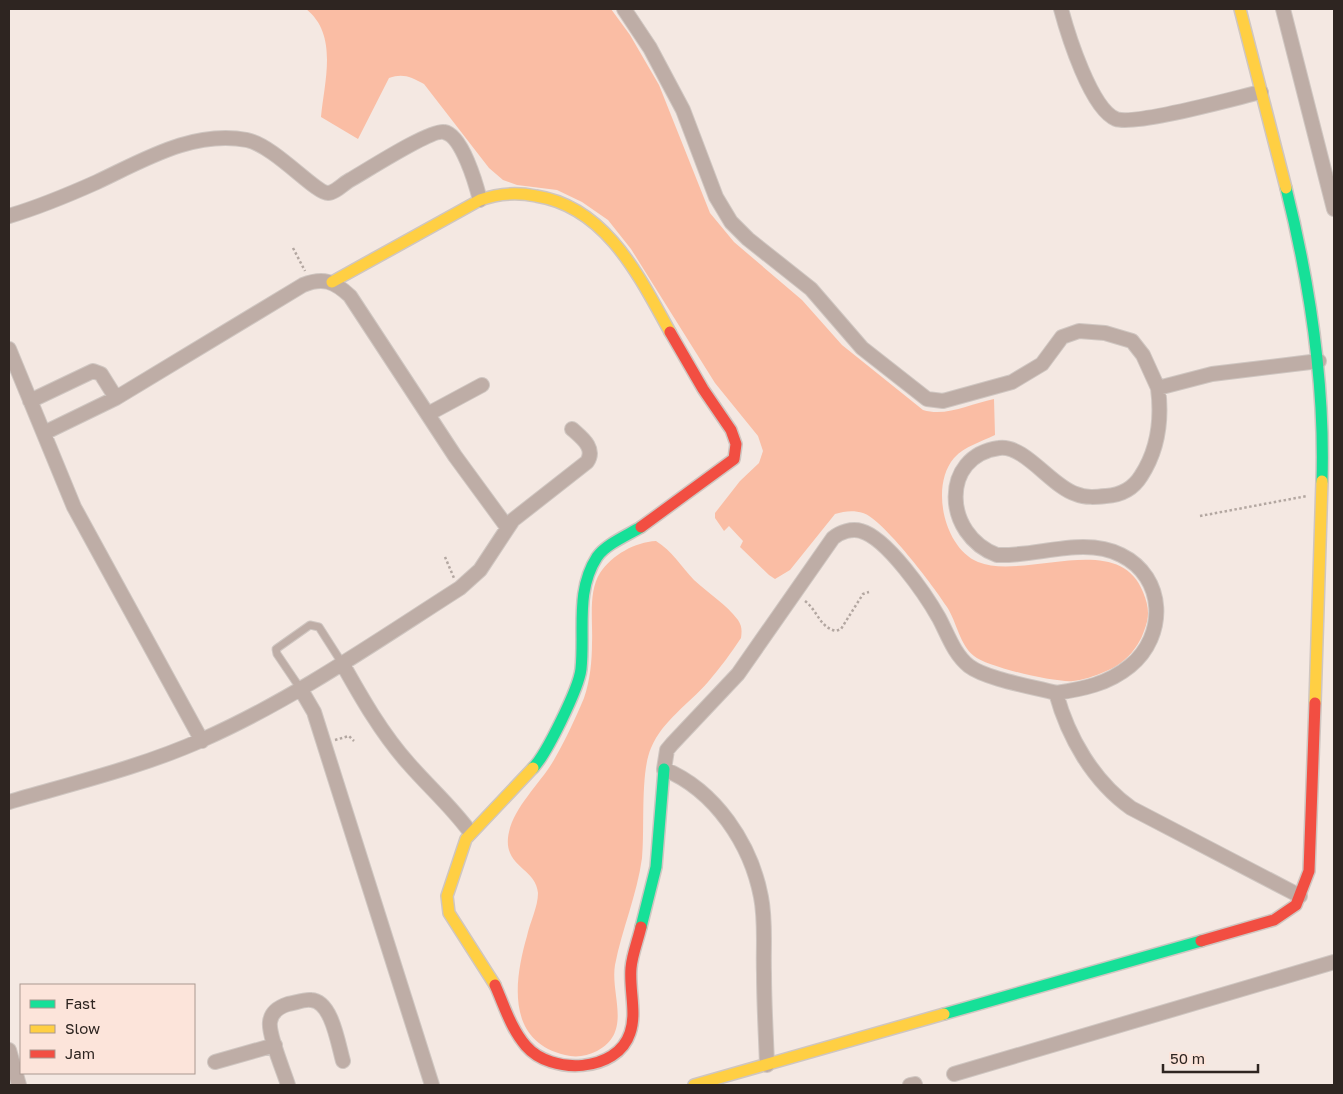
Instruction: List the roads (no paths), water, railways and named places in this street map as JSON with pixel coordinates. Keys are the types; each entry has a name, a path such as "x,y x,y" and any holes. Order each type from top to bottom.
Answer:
{"street":[{"path":"332,282 480,200 499,194 554,200 578,209 597,223 629,264 700,385 731,430 736,445 734,459 598,556 585,585 581,670 576,688 537,764 470,832 463,846 448,896 447,908 452,920 491,976 510,1022 527,1048 544,1059 566,1066 595,1064 612,1055 623,1046 631,1027 631,967 656,867 667,750 691,721 738,674 833,538 844,532 863,531 879,542 911,576 938,618 948,639 967,665 982,673 1056,693 1106,682 1134,662 1144,650 1158,610 1154,590 1148,579 1132,562 1121,554 1082,548 997,555 982,549 968,535 959,520 955,504 960,476 969,462 979,455 999,448 1009,448 1017,452 1060,486 1075,494 1102,496 1124,493 1138,480 1150,461 1160,424 1158,388 1143,355 1132,341 1105,333 1079,331 1062,337 1042,364 1012,382 943,401 927,400 862,348 811,289 748,239 731,222 716,197 683,110 650,48 624,9"},
{"path":"1061,9 1090,91 1099,105 1115,119 1137,120 1261,92"},
{"path":"694,1085 1274,920 1296,905 1309,871 1321,493 1319,361 1300,245 1240,9"},
{"path":"1283,9 1334,209"},
{"path":"9,216 43,206 174,147 219,138 235,138 264,145 318,189 325,193 331,193 344,183 426,136 443,131 449,134 470,164 480,200"},
{"path":"44,433 116,398 310,282 323,280 332,282 350,296 428,414 507,527"},
{"path":"9,349 74,508 202,740"},
{"path":"1158,388 1212,374 1319,361"},
{"path":"30,401 94,371 101,374 116,398"},
{"path":"428,414 482,385"},
{"path":"9,802 152,759 202,740 245,720 342,663 460,588 480,570 507,527 520,514 587,462 590,454 588,446 572,429"},
{"path":"342,663 359,693 403,757 447,803 470,832"},
{"path":"300,688 314,712 432,1085"},
{"path":"1056,693 1067,727 1077,745 1099,777 1119,799 1131,808 1300,896"},
{"path":"664,769 679,775 715,805 740,838 751,863 761,897 764,927 767,1065"},
{"path":"954,1074 1334,962"},
{"path":"288,1085 270,1026 273,1013 285,1005 311,1000 320,1003 327,1010 343,1061"},
{"path":"215,1062 275,1045"},
{"path":"9,1050 19,1085"}],"lane":[{"path":"300,688 277,654 276,649 310,625 319,627 342,663"}]}
